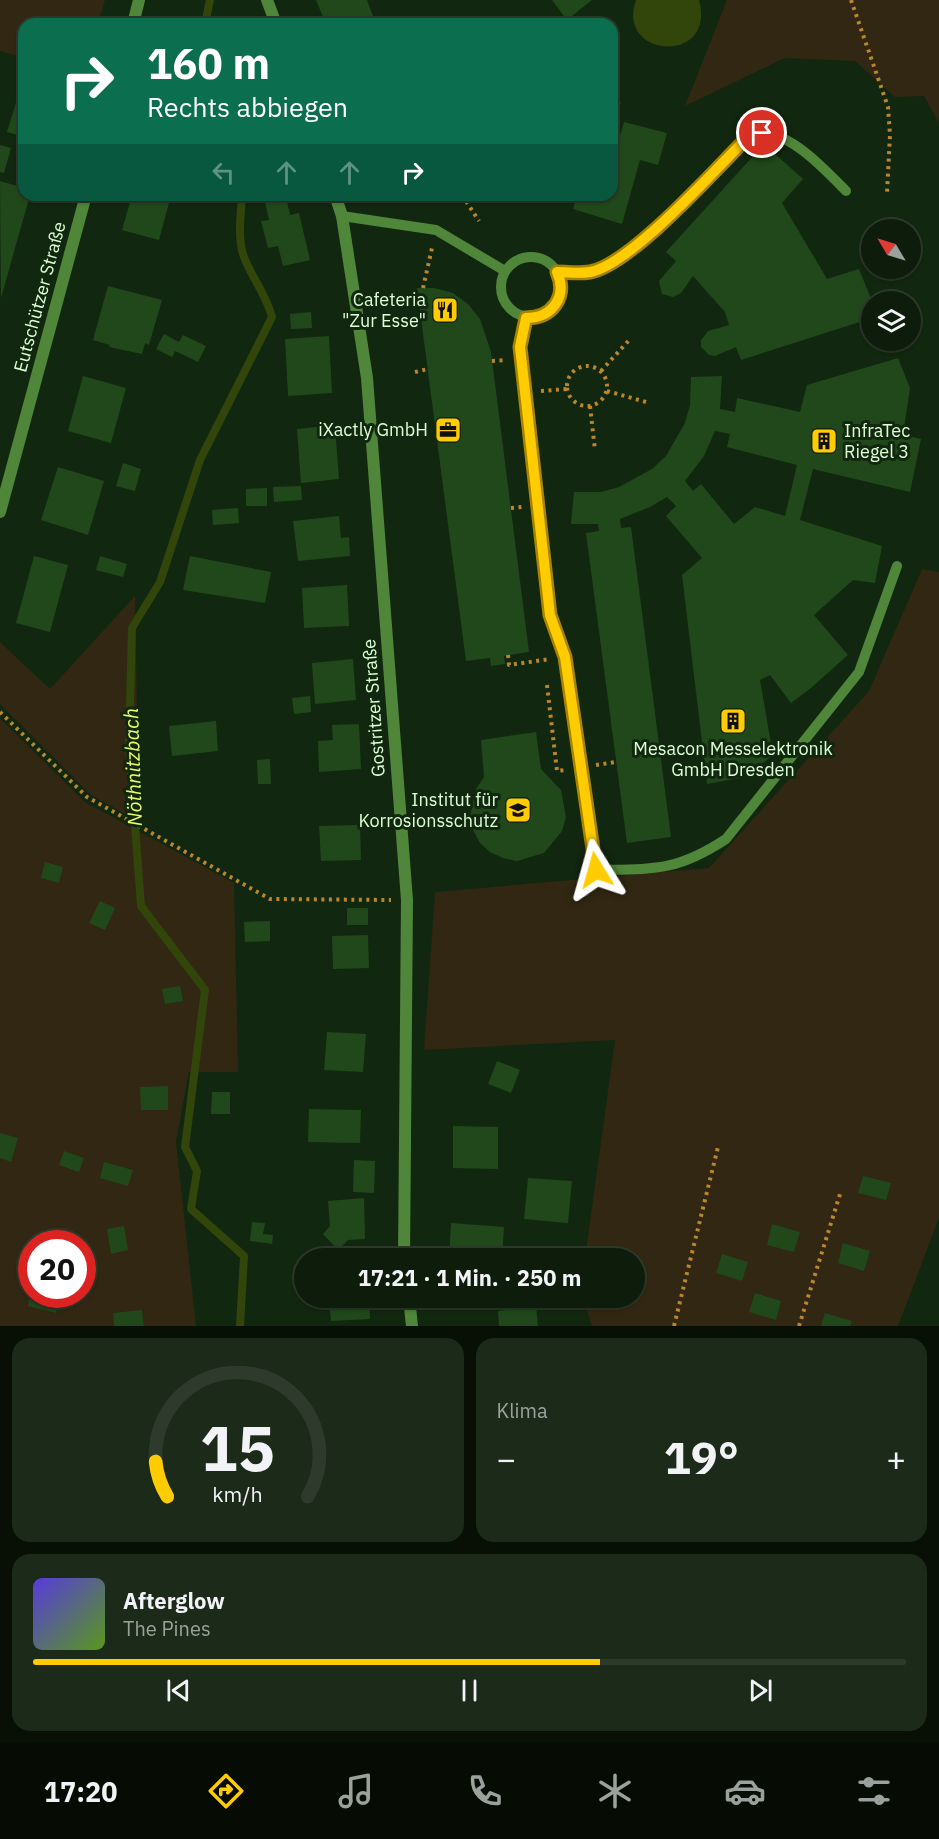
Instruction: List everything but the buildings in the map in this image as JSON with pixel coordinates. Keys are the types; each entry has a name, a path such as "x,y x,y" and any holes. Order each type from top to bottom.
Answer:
{"street":[{"path":"134,18 139,0"},
{"path":"267,0 274,18"},
{"name":"Eutschützer Straße","path":"0,512 84,201"},
{"name":"Gostritzer Straße","path":"337,201 342,216 367,378 406,900 405,1248"},
{"path":"410,1308 412,1326"}],"lane":[{"path":"557,272 591,272 622,256 646,238 743,142 762,133 776,135 816,161 846,191"},
{"path":"342,216 436,230 505,271"},
{"path":"532,257 542,259 557,272 561,286 558,302 544,315 526,318 516,314 503,300 501,280 512,263 532,257"},
{"path":"526,318 520,347 550,615 565,657 596,870 661,869 699,857 726,839 859,672 897,566"}],"path":[{"path":"850,0 888,107 890,135 887,193"},
{"path":"466,201 479,221"},
{"path":"423,288 436,230"},
{"path":"601,371 631,338"},
{"path":"588,366 601,371 607,380 607,391 600,401 590,406 578,404 567,389 570,376 575,370 588,366"},
{"path":"415,372 428,369"},
{"path":"525,392 567,389"},
{"path":"607,391 646,402"},
{"path":"590,406 596,450"},
{"path":"508,656 509,665 565,657"},
{"path":"0,712 87,797 270,899 406,900"},
{"path":"674,1326 718,1147"},
{"path":"799,1326 841,1191"}],"shaded area":[{"path":"0,0 105,0 100,18 18,18 18,56 0,51"},
{"path":"636,0 699,0 701,21 694,36 681,44 666,46 651,43 640,34 633,20"},
{"path":"727,0 939,0 939,123 924,96 895,97 855,61 785,58 685,106"},
{"path":"922,569 939,572 939,1218 898,1326 592,1326 586,1308 645,1308 645,1248 586,1248 615,1040 424,1050 435,892 709,868 869,691"},
{"path":"135,596 139,822 91,795 0,704 0,642 50,689"},
{"path":"0,718 85,802 234,883 238,1072 189,1072 176,1141 196,1326 0,1326"}],"waterway":[{"name":"Nöthnitzbach","path":"206,18 210,0"},
{"name":"Nöthnitzbach","path":"240,1326 244,1256 191,1209 197,1171 185,1147 205,990 141,906 129,745 132,628 160,582 200,460 272,317 242,250 240,226 242,201"}],"place":[{"name":"Cafeteria \"Zur Esse\"","path":"445,310"},
{"name":"iXactly GmbH","path":"448,430"},
{"name":"InfraTec Riegel 3","path":"824,441"},
{"name":"Mesacon Messelektronik GmbH Dresden","path":"733,721"},
{"name":"Institut für Korrosionsschutz","path":"518,810"}],"route":[{"path":"596,870 570,683 565,657 550,615 520,347 526,318 544,315 558,302 561,286 557,272 591,272 622,256 646,238 743,142 762,133"}]}
